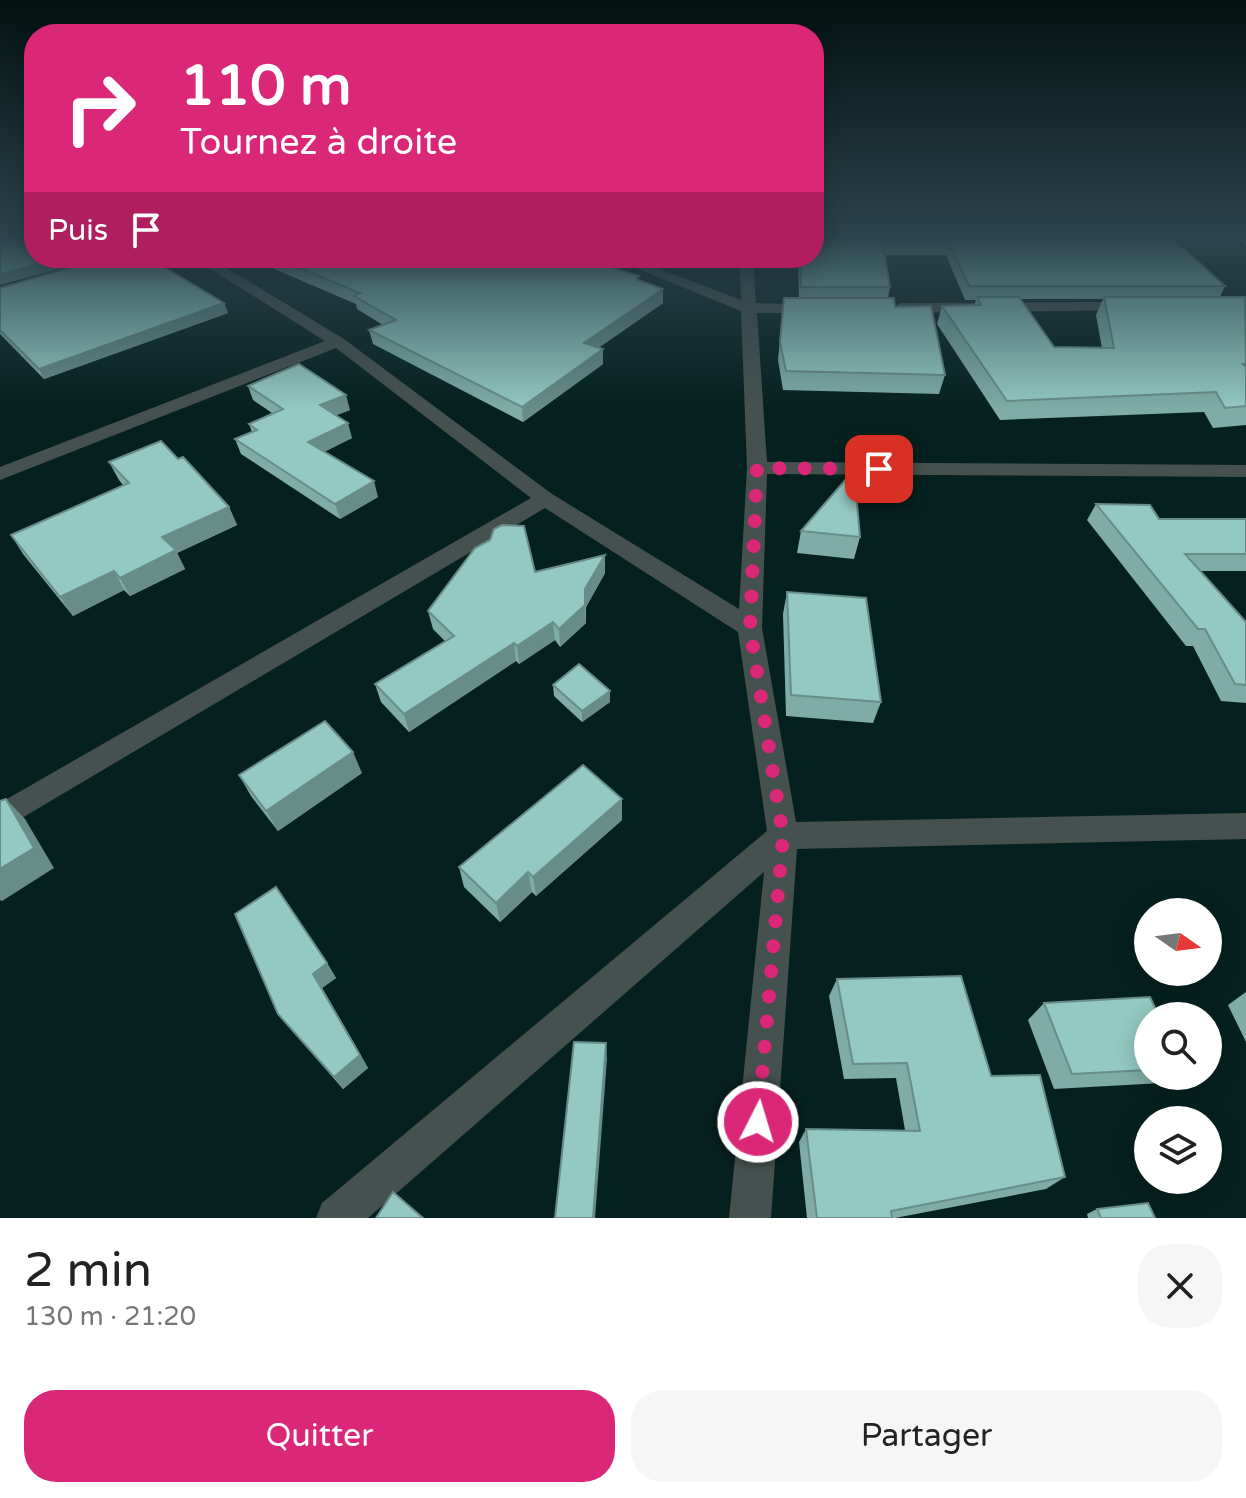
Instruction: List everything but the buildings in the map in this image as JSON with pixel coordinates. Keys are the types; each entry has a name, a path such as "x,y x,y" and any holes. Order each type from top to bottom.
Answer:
{"street":[{"path":"262,296 338,342 545,499 750,628"},
{"path":"716,296 748,308 826,308"},
{"path":"748,296 757,468 750,628 783,836 750,1218"},
{"path":"888,308 1153,307"},
{"path":"0,474 338,342"},
{"path":"757,468 1246,471"},
{"path":"0,818 545,499"},
{"path":"337,1218 783,836 1246,826"}],"route":[{"path":"758,1122 783,836 750,628 757,468 879,469"}]}
